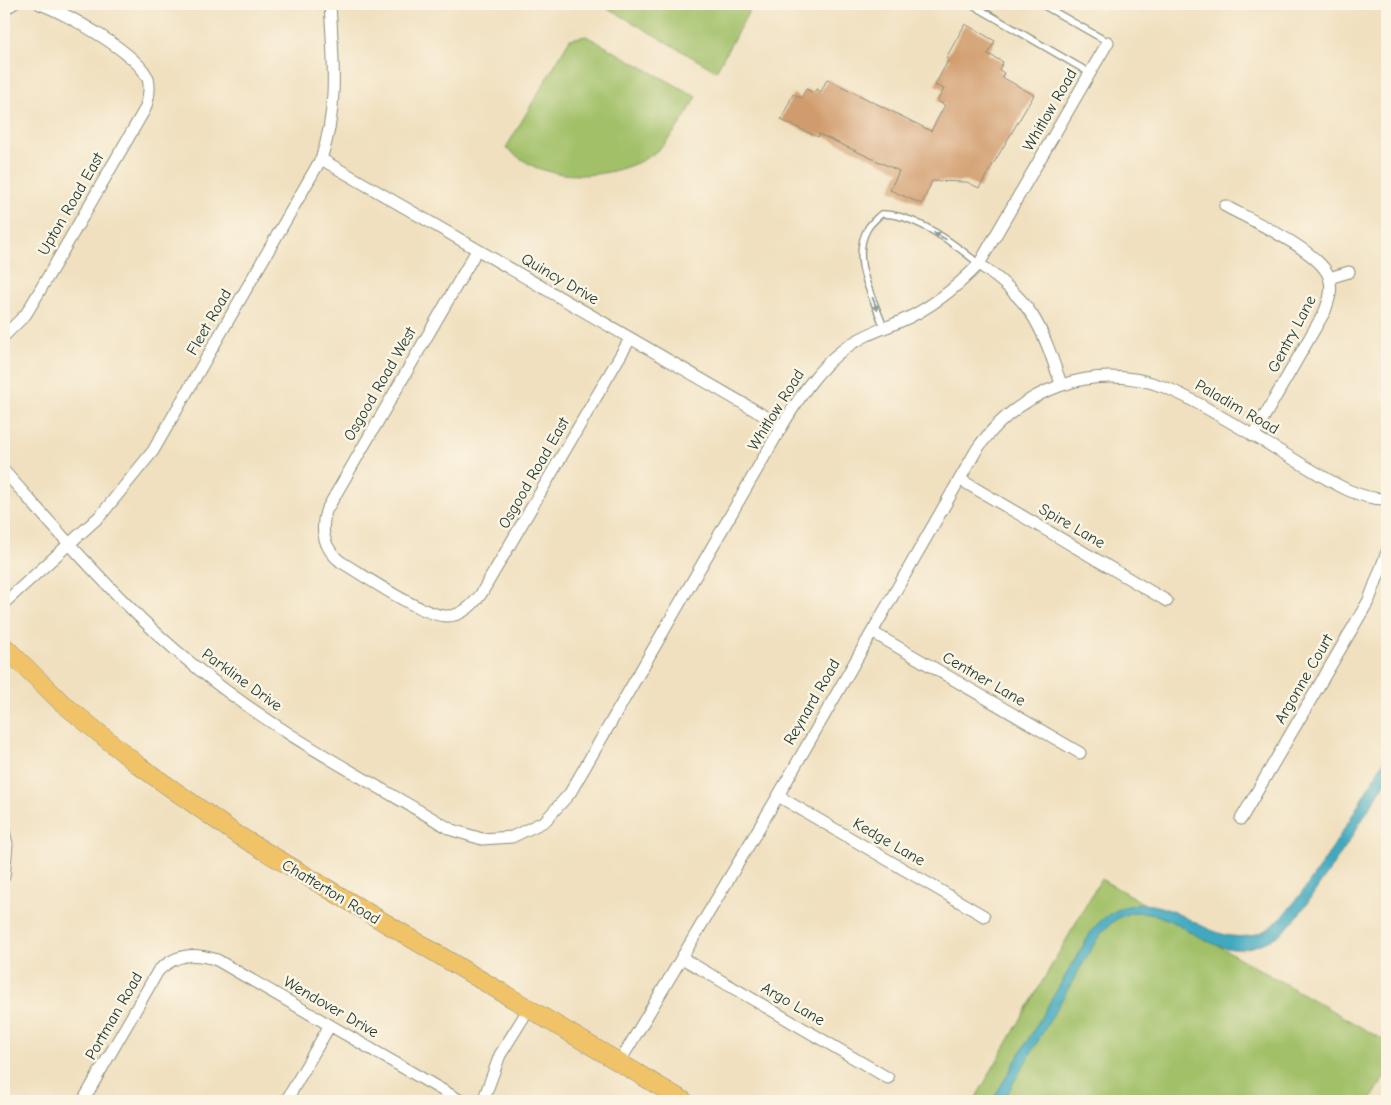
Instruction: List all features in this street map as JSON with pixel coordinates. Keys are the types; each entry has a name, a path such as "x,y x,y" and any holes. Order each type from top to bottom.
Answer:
{"main road":[{"name":"Chatterton Road","path":"4,646 61,702 138,765 236,834 528,1010 684,1101"}],"street":[{"path":"4,9 14,4"},
{"name":"Upton Road East","path":"4,336 26,314 145,109 149,95 149,80 140,64 126,52 40,4"},
{"name":"Fleet Road","path":"4,603 101,515 153,451 321,159 329,138 333,112 330,4"},
{"name":"Whitlow Road","path":"512,837 546,821 570,793 782,426 809,384 832,359 857,340 914,315 953,290 979,264 1108,42"},
{"name":"Quincy Drive","path":"321,159 782,426"},
{"path":"1226,206 1317,259 1329,278 1349,272"},
{"name":"Osgood Road West","path":"456,614 440,615 424,610 341,562 330,552 324,539 323,520 330,503 477,250"},
{"path":"979,264 1019,296 1038,321 1061,384"},
{"name":"Gentry Lane","path":"1253,436 1325,311 1331,290 1329,278"},
{"name":"Osgood Road East","path":"456,614 471,606 481,594 630,339"},
{"name":"Paladim Road","path":"1061,384 1087,378 1123,378 1146,381 1183,395 1331,481 1387,502"},
{"name":"Reynard Road","path":"619,1063 778,796 989,433 1008,415 1032,398 1061,384"},
{"name":"Parkline Drive","path":"4,471 69,544 162,638 230,694 293,737 452,830 482,839 512,837"},
{"name":"Spire Lane","path":"960,480 1167,601"},
{"name":"Argonne Court","path":"1241,819 1369,600 1387,552"},
{"name":"Centner Lane","path":"872,632 1080,753"},
{"name":"Kedge Lane","path":"778,796 984,916"},
{"path":"4,831 7,844 4,877"},
{"name":"Wendover Drive","path":"182,955 200,954 216,960 461,1101"},
{"name":"Portman Road","path":"83,1101 158,971 168,961 182,955"},
{"name":"Argo Lane","path":"682,958 888,1078"},
{"path":"483,1101 500,1055 528,1010"},
{"path":"286,1101 330,1025"}],"lane":[{"path":"971,4 1090,73"},
{"path":"1041,4 1108,42"},
{"path":"884,328 861,264 862,244 868,228 882,214 895,214 931,231 960,248 979,264"}],"green space":[{"path":"601,4 753,4 716,71"},
{"path":"586,36 697,97 664,144 650,156 637,163 609,172 578,175 563,174 535,167 506,148 570,39"},
{"path":"1101,879 1387,1042 1387,1073 1370,1101 974,1101"}],"water":[{"path":"1387,755 1388,775 1381,790 1303,910 1285,930 1267,942 1241,949 1222,947 1150,913 1132,913 1114,921 1096,941 1003,1101 992,1101 1091,932 1103,919 1122,908 1146,904 1163,908 1212,930 1228,935 1246,936 1264,931 1278,920 1295,902 1312,878 1348,823"}],"building":[{"path":"965,24 995,41 988,54 1003,62 999,70 1004,73 1002,77 1034,95 979,188 967,182 932,181 922,204 890,190 899,171 819,134 818,137 781,120 793,94 801,98 806,89 814,93 816,89 821,92 827,79 931,131 945,105 937,101 944,89 935,85 949,59 946,58"}]}
